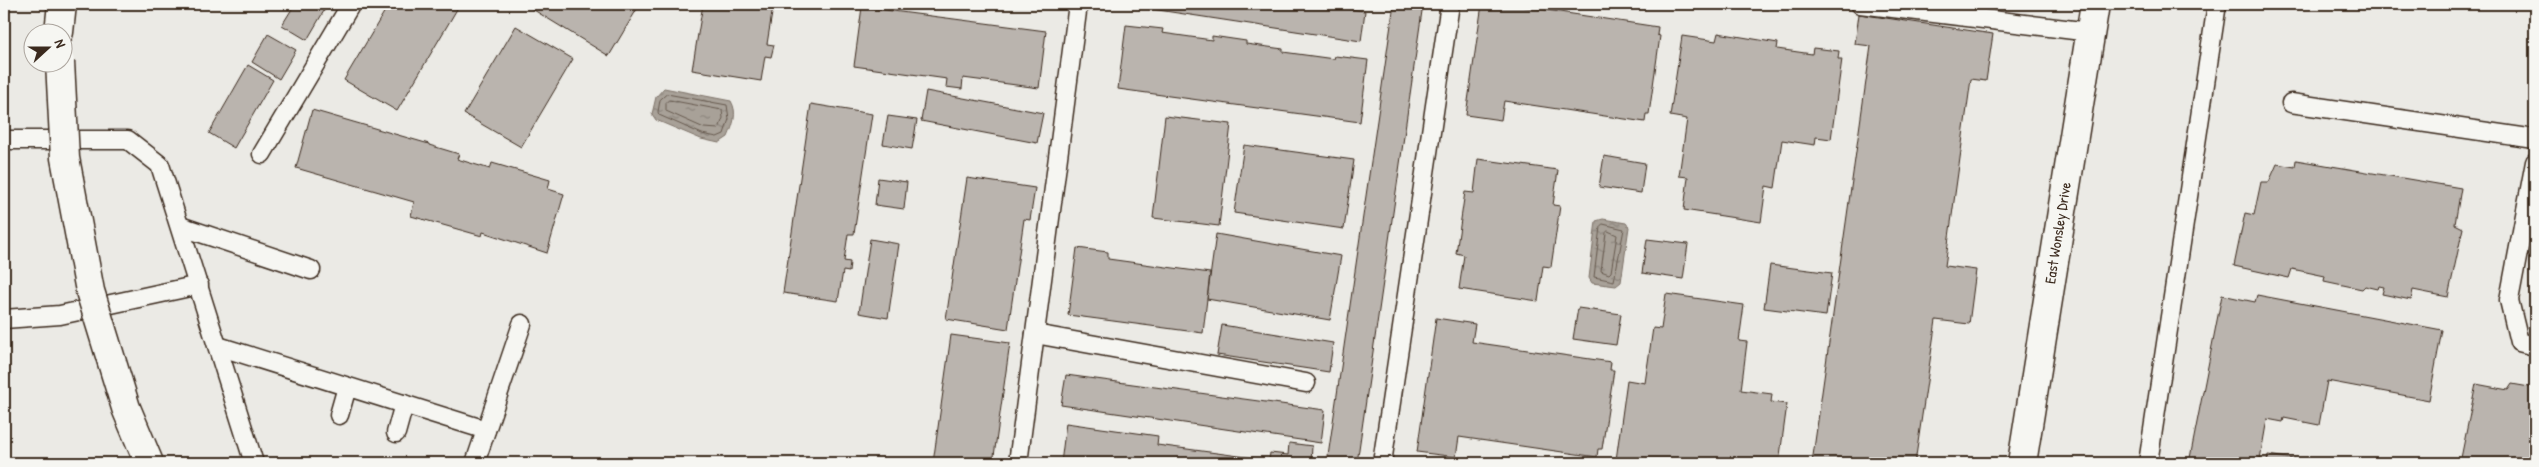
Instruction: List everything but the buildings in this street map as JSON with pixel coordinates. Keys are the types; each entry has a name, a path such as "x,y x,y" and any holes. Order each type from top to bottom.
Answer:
{"main road":[{"path":"60,22 62,4"},
{"name":"East Wonsley Drive","path":"2022,463 2095,4"},
{"path":"61,72 65,158 90,291 126,408 149,463"}],"lane":[{"path":"262,154 351,4"},
{"path":"1018,463 1078,4"},
{"path":"1382,463 1450,4"},
{"path":"1860,4 2090,32"},
{"path":"2148,463 2217,4"},
{"path":"2291,103 2535,139"},
{"path":"4,140 128,140 160,165 254,463"},
{"path":"2535,162 2509,300 2519,342 2535,346"},
{"path":"180,226 311,270"},
{"path":"4,319 60,315 199,285"},
{"path":"474,463 522,324"},
{"path":"1035,334 1306,383"},
{"path":"218,346 486,430"},
{"path":"339,415 348,387"},
{"path":"396,433 404,404"}],"water":[{"path":"664,88 731,101 734,114 733,124 728,137 719,143 701,139 656,120 652,114 656,97"},
{"path":"1603,219 1626,223 1629,227 1621,282 1616,286 1592,283 1589,278 1596,221"}]}
